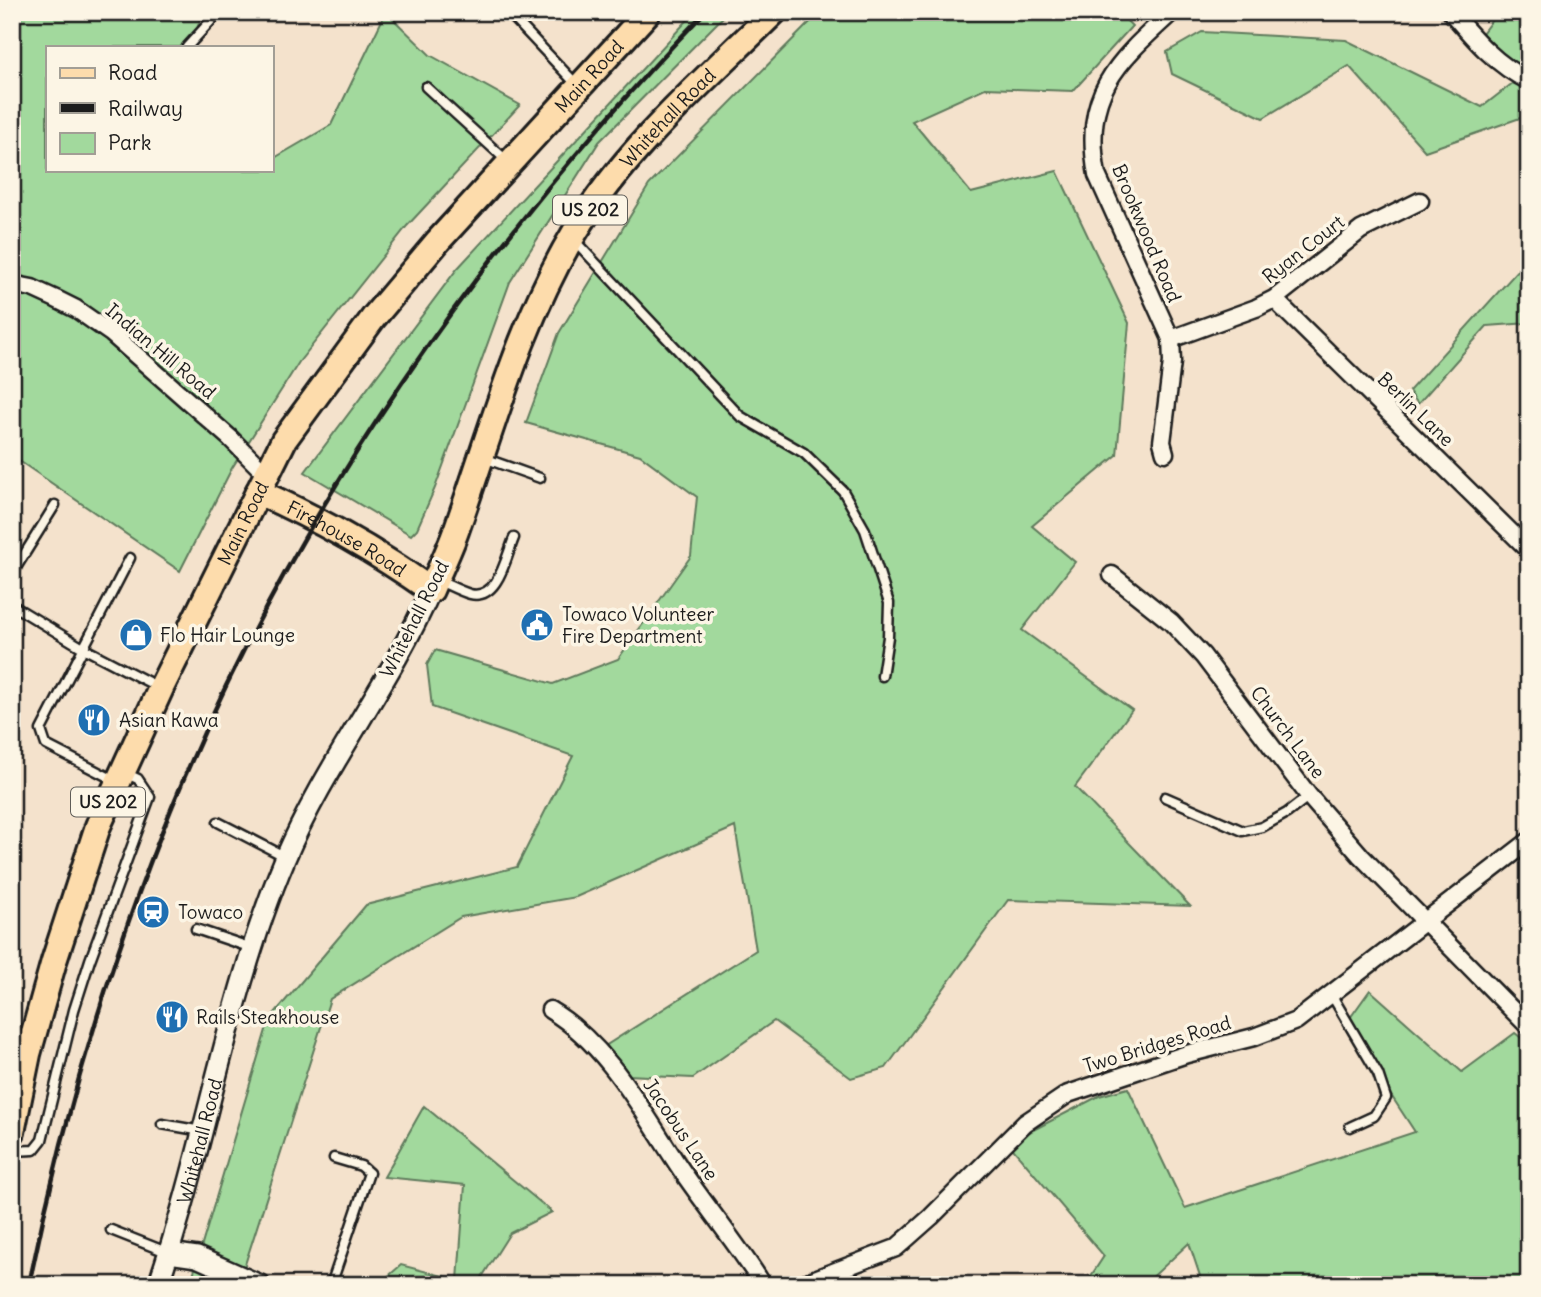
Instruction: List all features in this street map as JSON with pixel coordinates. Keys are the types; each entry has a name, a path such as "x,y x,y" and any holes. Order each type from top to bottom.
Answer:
{"main road":[{"name":"Main Road","path":"12,1132 18,1068 88,853 119,776 284,439 374,317 438,241 648,12"},
{"name":"Whitehall Road","path":"434,585 455,534 531,317 572,237 604,189 629,159 686,97 774,12"},
{"name":"Firehouse Road","path":"262,483 304,513 434,585"}],"street":[{"name":"Brookwood Road","path":"1165,453 1162,442 1172,362 1171,339 1097,175 1094,153 1096,112 1102,92 1129,52 1172,12"},
{"path":"1451,12 1474,39 1507,70 1529,81"},
{"name":"Ryan Court","path":"1171,339 1256,308 1273,299 1361,230 1420,201"},
{"name":"Indian Hill Road","path":"12,284 32,288 56,299 76,309 112,334 230,438 262,483"},
{"name":"Berlin Lane","path":"1273,299 1529,550"},
{"name":"Church Lane","path":"1112,575 1171,622 1203,656 1309,796 1361,856 1529,1027"},
{"name":"Whitehall Road","path":"158,1285 252,948 286,857 315,798 434,585"},
{"name":"Two Bridges Road","path":"799,1285 896,1248 912,1236 1015,1131 1050,1104 1095,1084 1187,1054 1254,1038 1283,1027 1306,1014 1529,841"},
{"name":"Jacobus Lane","path":"550,1010 587,1039 624,1084 763,1285"},
{"path":"169,1253 197,1257 260,1285"}],"lane":[{"path":"188,46 219,12"},
{"path":"508,12 579,88"},
{"path":"426,88 509,162"},
{"path":"572,237 740,416 804,453 843,491 865,530 889,603 888,637 882,676"},
{"path":"481,457 540,478"},
{"path":"12,573 55,505"},
{"path":"434,585 472,595 484,593 494,587 514,538"},
{"path":"12,1151 34,1150 42,1139 74,1010 150,797 138,779 119,776 46,745 41,730 130,558"},
{"path":"12,605 83,649 161,688"},
{"path":"1165,797 1243,831 1262,827 1309,796"},
{"path":"218,822 286,857"},
{"path":"196,929 252,948"},
{"path":"1331,994 1378,1074 1386,1098 1374,1116 1350,1127"},
{"path":"162,1124 202,1132"},
{"path":"331,1285 369,1173 361,1166 334,1158"},
{"path":"111,1230 169,1253"},
{"path":"831,1273 844,1285"}],"green space":[{"path":"12,12 202,12 192,46 46,46 46,172 273,172 273,159 331,125 386,12 430,55 520,105 407,226 299,362 232,468 180,571 12,456"},
{"path":"695,12 728,12 599,142 510,282 435,488 417,529 411,535 305,472 457,269"},
{"path":"820,12 1118,12 1132,26 1073,91 985,88 912,121 971,193 1057,171 1129,323 1117,455 1032,526 1075,562 1022,630 1132,710 1075,787 1190,906 1008,900 886,1068 851,1078 774,1021 693,1078 627,1075 602,1048 756,950 735,827 576,897 461,917 330,999 240,1280 253,1285 190,1285 269,1020 366,905 517,867 573,756 432,707 427,665 435,650 553,684 618,659 691,556 697,497 640,455 526,423 559,333 649,185"},
{"path":"1498,12 1529,12 1529,134 1520,118 1425,151 1349,66 1263,118 1172,74 1167,52 1202,32 1346,40 1482,107 1518,79 1477,40"},
{"path":"1529,258 1529,323 1487,326 1418,404 1409,391"},
{"path":"1370,990 1462,1072 1515,1033 1529,1044 1529,1285 1203,1285 1189,1243 1144,1285 1085,1285 1104,1256 1008,1143 1099,1096 1128,1088 1185,1208 1415,1132 1345,1025"},
{"path":"424,1106 552,1212 510,1233 477,1285 378,1285 401,1265 458,1280 465,1185 384,1177"}],"railway":[{"path":"29,1285 45,1209 85,1056 135,903 194,756 273,594 380,416 439,330 566,166 705,12"}],"place":[{"name":"Towaco Volunteer Fire Department","path":"537,625"},
{"name":"Flo Hair Lounge","path":"136,635"},
{"name":"Asian Kawa","path":"94,720"},
{"name":"Towaco","path":"153,912"},
{"name":"Rails Steakhouse","path":"172,1017"}]}
